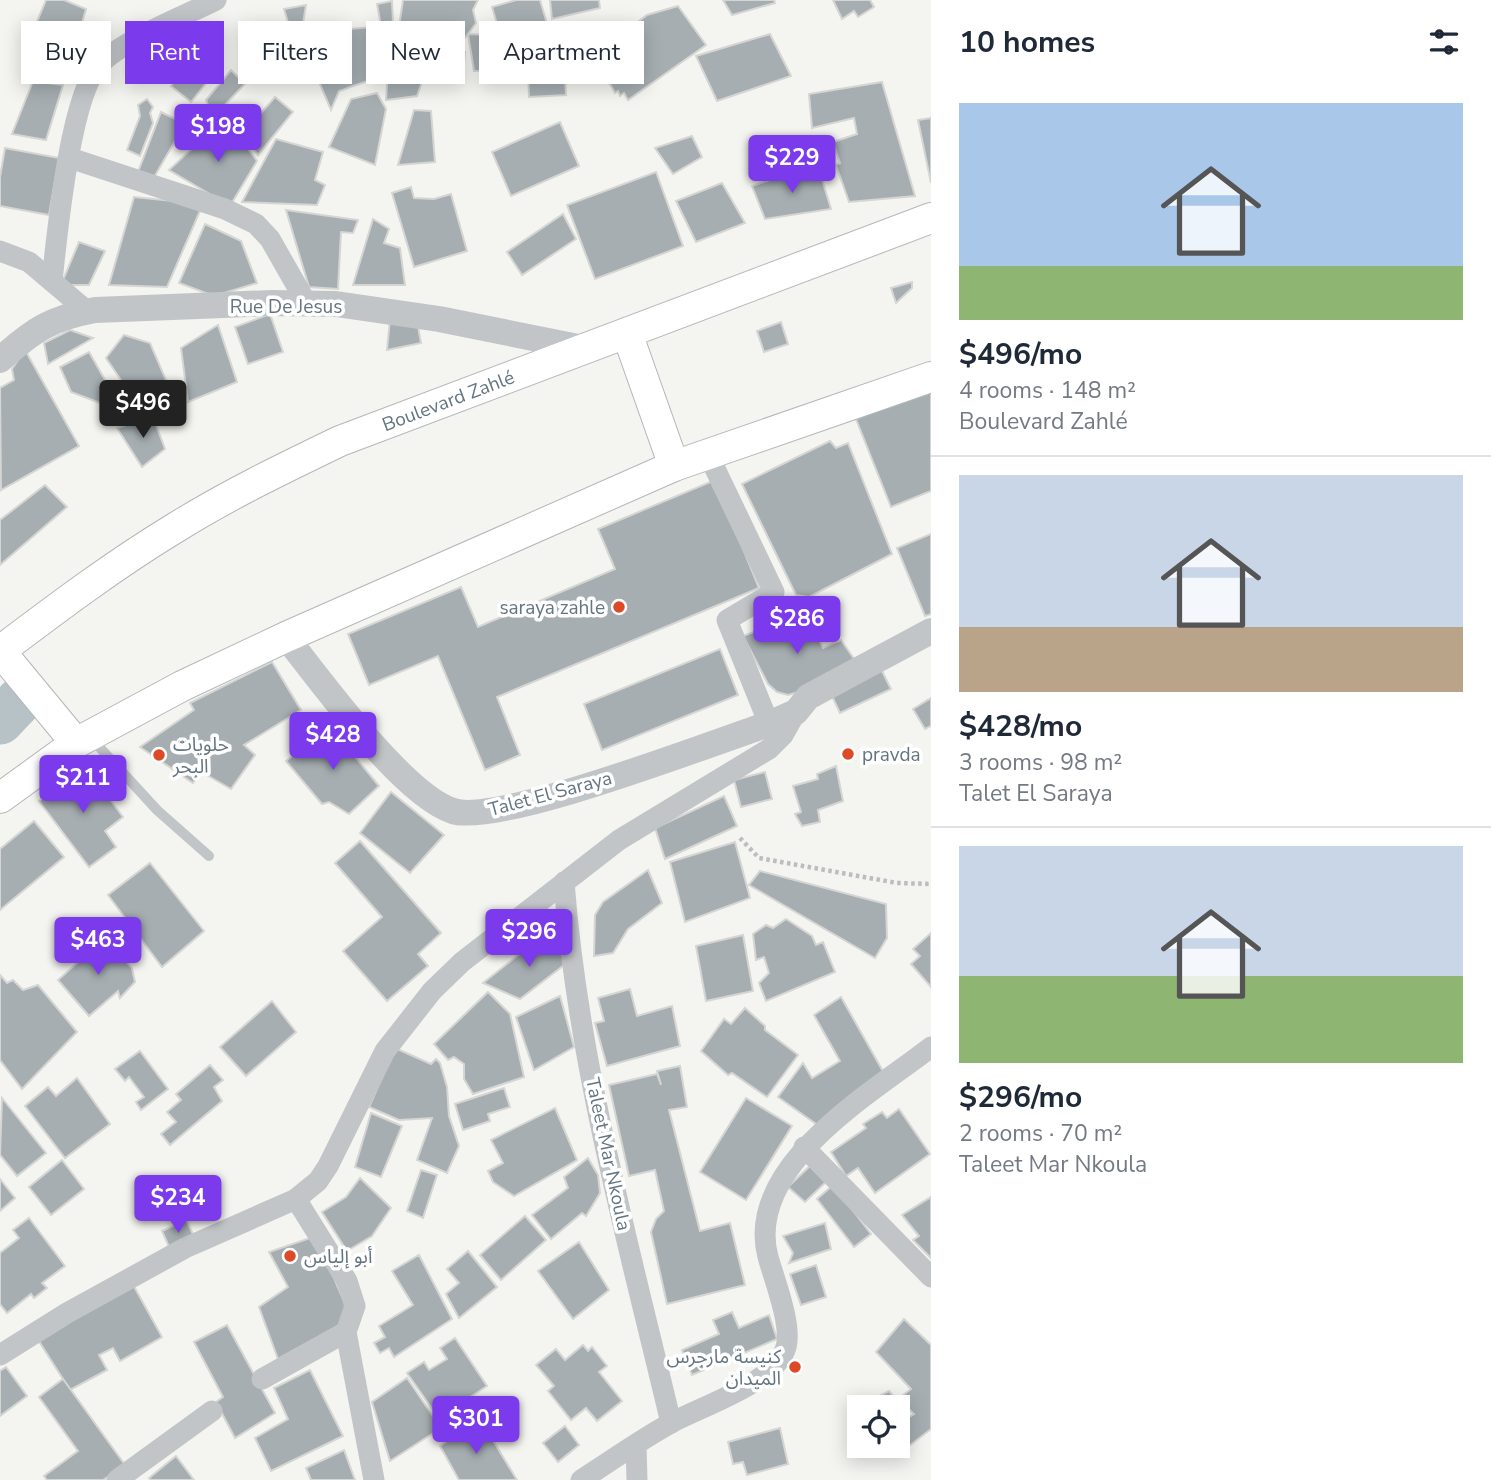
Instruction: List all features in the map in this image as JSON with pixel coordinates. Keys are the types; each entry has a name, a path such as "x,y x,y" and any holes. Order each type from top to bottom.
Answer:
{"main road":[{"name":"Boulevard Zahlé","path":"0,651 105,573 175,527 257,481 340,441 931,218"},
{"path":"627,333 674,466"},
{"path":"0,798 83,739 181,687 286,637 674,466 931,377"},
{"path":"0,651 83,739"}],"street":[{"path":"52,281 82,96 98,66 110,55 216,0"},
{"path":"70,158 225,209 256,224 270,239 307,304"},
{"path":"0,251 29,262 87,311"},
{"name":"Rue De Jesus","path":"0,360 48,321 87,311 307,304 336,304 439,319 583,348"},
{"path":"708,454 774,592 727,620 769,724"},
{"name":"Talet El Saraya","path":"286,637 341,706 404,777 441,806 456,812 498,810 540,799 769,724 796,712 808,697 931,631"},
{"path":"0,1355 67,1313 185,1248 296,1199 318,1181 328,1166 385,1051 432,991 462,962 653,816 721,780 769,749 783,735 796,712"},
{"name":"Taleet Mar Nkoula","path":"564,882 578,1007 671,1423"},
{"path":"581,1480 671,1423 747,1386 777,1363 785,1351 787,1329 766,1250 766,1234 772,1201 779,1183 804,1147 931,1047"},
{"path":"804,1147 931,1277"},
{"path":"296,1199 347,1281 355,1306 346,1332 373,1480"},
{"path":"262,1378 346,1332"},
{"path":"117,1480 212,1411"},
{"path":"636,1445 637,1480"}],"lane":[{"path":"83,739 209,856"}],"path":[{"path":"740,838 759,858 897,883 931,884"}],"building":[{"path":"46,0 64,0 86,9 82,21 37,21"},
{"path":"403,0 478,0 473,10 476,23 465,38 465,21 400,21"},
{"path":"516,0 540,0 546,21 496,21 492,7"},
{"path":"550,0 599,0 600,8 552,19"},
{"path":"723,0 774,0 775,3 732,15"},
{"path":"833,0 870,0 874,7 858,17 854,11 842,19"},
{"path":"392,1 393,21 380,21 377,4"},
{"path":"306,5 303,21 288,21 284,9"},
{"path":"678,6 706,45 628,100 624,93 620,96 618,91 615,93 610,84 644,84 644,21 639,21 647,15"},
{"path":"366,27 366,82 339,91 331,110 320,84 352,84 352,29"},
{"path":"468,34 479,35 479,71 474,71"},
{"path":"770,34 791,76 717,101 696,56"},
{"path":"231,70 238,77 238,84 245,84 213,117 206,100 219,84 224,84 224,78"},
{"path":"882,82 915,196 849,202 836,165 840,163 833,142 857,134 854,118 812,128 809,94"},
{"path":"32,84 63,85 46,140 12,134"},
{"path":"173,84 205,84 191,102 171,86"},
{"path":"387,84 421,84 417,96 386,100"},
{"path":"528,84 565,84 566,95 529,97"},
{"path":"377,93 386,109 375,165 329,147 351,99"},
{"path":"275,97 293,112 258,155 243,134"},
{"path":"147,99 153,107 150,113 153,123 140,156 127,150 140,116 138,105"},
{"path":"414,110 431,111 435,162 398,165"},
{"path":"161,112 185,124 153,179 138,172"},
{"path":"225,118 257,161 230,206 169,170"},
{"path":"931,118 931,183 918,120"},
{"path":"560,122 579,166 511,196 492,152"},
{"path":"692,136 702,157 673,174 655,148"},
{"path":"276,139 323,152 315,180 325,185 317,205 242,202"},
{"path":"5,148 59,158 49,215 0,206 0,177"},
{"path":"812,166 815,177 821,176 831,209 765,219 752,186"},
{"path":"656,172 683,246 595,279 567,205"},
{"path":"722,183 745,223 696,242 676,201"},
{"path":"411,187 414,198 434,199 451,194 467,251 414,267 392,193"},
{"path":"134,197 203,204 167,287 109,285"},
{"path":"286,210 358,220 353,233 341,232 338,289 309,287"},
{"path":"563,214 576,239 522,275 507,252"},
{"path":"373,219 389,229 384,243 400,248 405,285 353,285"},
{"path":"205,224 241,241 257,283 214,296 179,283"},
{"path":"79,242 105,251 89,285 61,285"},
{"path":"912,282 912,288 896,303 891,288"},
{"path":"270,314 283,352 248,364 235,327"},
{"path":"390,319 417,321 421,343 387,350"},
{"path":"781,322 788,344 764,352 757,331"},
{"path":"218,325 237,382 188,402 181,348"},
{"path":"70,330 93,338 48,364 44,343"},
{"path":"124,335 150,343 166,380 134,399 106,358"},
{"path":"25,350 79,446 1,490 0,388 14,380 12,369"},
{"path":"89,352 112,392 100,403 71,392 60,367"},
{"path":"931,388 931,491 891,507 856,419"},
{"path":"153,417 165,449 142,467 117,428"},
{"path":"830,441 836,448 848,443 892,554 809,597 796,595 742,484"},
{"name":"saraya zahle","path":"715,480 759,588 497,697 520,755 485,770 438,656 369,685 348,634 461,587 478,627 615,569 598,529"},
{"path":"45,485 67,507 0,565 0,520"},
{"path":"931,534 931,614 925,616 897,548"},
{"path":"805,613 823,648 841,640 859,666 802,691 788,695 777,692 768,684 743,636"},
{"path":"720,649 738,695 602,750 584,704"},
{"path":"272,662 301,710 244,745 255,755 231,789 200,771 193,783 140,747 194,710 190,703"},
{"path":"881,669 891,689 840,713 830,692"},
{"path":"931,698 931,726 925,729 913,709"},
{"path":"329,725 379,786 349,814 329,802 322,804 286,761"},
{"path":"84,765 123,817 105,831 116,847 89,867 39,801"},
{"path":"836,766 843,801 818,810 820,822 802,826 795,814 801,812 793,786 818,779 817,774"},
{"path":"765,772 772,799 741,807 734,780"},
{"path":"391,792 444,835 410,873 360,833"},
{"path":"724,796 737,826 665,859 655,828"},
{"path":"34,821 64,857 0,910 0,849"},
{"path":"360,841 441,933 418,954 428,966 387,1001 343,951 382,917 335,863"},
{"path":"735,842 750,898 685,922 670,862"},
{"path":"150,863 204,931 162,967 108,895"},
{"path":"648,870 662,903 628,929 613,953 594,956 595,915 603,902"},
{"path":"760,871 886,904 887,938 875,958 749,885"},
{"path":"786,919 812,936 816,945 823,942 835,972 766,1001 759,983 769,973 764,957 756,960 753,934 766,925 773,928"},
{"path":"546,933 568,962 520,999 483,983"},
{"path":"931,933 931,987 911,964 920,956 913,949"},
{"path":"743,935 753,991 706,1001 696,946"},
{"path":"105,938 132,968 135,982 120,998 118,991 89,1016 58,980"},
{"path":"0,975 7,983 13,980 23,990 38,985 77,1032 22,1089 0,1060"},
{"path":"630,989 637,1016 672,1006 680,1046 607,1066 595,1023 604,1021 598,998"},
{"path":"488,992 510,1014 524,1077 473,1094 464,1079 464,1064 454,1057 448,1060 434,1044"},
{"path":"560,996 574,1047 534,1070 516,1017"},
{"path":"841,997 885,1075 819,1126 778,1097 803,1063 812,1078 840,1061 814,1015"},
{"path":"272,1001 296,1032 246,1076 220,1047"},
{"path":"745,1008 765,1026 765,1030 798,1055 767,1097 732,1073 728,1075 701,1051 724,1019 731,1024"},
{"path":"395,1048 431,1064 436,1059 440,1063 447,1087 449,1116 459,1146 447,1173 417,1160 432,1118 399,1120 369,1107"},
{"path":"140,1051 168,1089 141,1110 136,1102 144,1097 129,1077 125,1081 115,1069"},
{"path":"210,1065 223,1080 214,1087 222,1101 170,1145 161,1134 176,1122 167,1112 181,1100 176,1094"},
{"path":"680,1066 687,1107 669,1110 700,1231 730,1223 745,1285 667,1304 651,1232 656,1219 664,1211 655,1170 629,1176 609,1085 657,1074 661,1085 657,1071"},
{"path":"77,1078 110,1124 65,1158 25,1106 48,1087 56,1096"},
{"path":"504,1088 510,1107 488,1114 490,1121 463,1130 455,1104"},
{"path":"2,1098 46,1153 17,1176 0,1155"},
{"path":"746,1098 792,1126 746,1200 700,1172"},
{"path":"555,1108 577,1160 514,1196 493,1182 488,1171 503,1163 491,1140"},
{"path":"899,1109 930,1154 875,1193 858,1168 846,1176 831,1152 866,1128 863,1124 882,1112 887,1118"},
{"path":"371,1113 402,1126 381,1177 355,1167"},
{"path":"588,1158 598,1175 600,1193 586,1216 582,1213 551,1239 532,1215 568,1188 564,1177"},
{"path":"62,1160 84,1189 51,1215 29,1187"},
{"path":"813,1163 829,1179 805,1202 788,1187"},
{"path":"421,1170 437,1175 423,1218 407,1211"},
{"path":"360,1178 391,1208 372,1236 347,1251 322,1212 346,1197"},
{"path":"0,1179 15,1198 0,1211"},
{"path":"833,1185 871,1234 854,1247 817,1199"},
{"path":"931,1197 931,1258 913,1240 919,1236 902,1215"},
{"path":"525,1216 546,1240 501,1280 480,1255"},
{"path":"29,1218 65,1266 42,1283 47,1288 34,1298 31,1294 7,1313 0,1304 0,1253 19,1238 13,1230"},
{"path":"186,1220 195,1238 170,1249 162,1231"},
{"path":"825,1223 831,1249 789,1263 793,1253 783,1236"},
{"path":"316,1236 346,1306 340,1325 278,1359 259,1307 288,1287 269,1252"},
{"path":"579,1242 609,1290 573,1319 538,1271"},
{"path":"468,1251 497,1287 459,1318 446,1294 459,1283 447,1269"},
{"path":"419,1255 452,1319 394,1357 389,1348 380,1353 374,1343 385,1337 379,1326 413,1305 392,1271"},
{"path":"816,1265 826,1297 801,1305 790,1274"},
{"path":"131,1281 162,1337 120,1361 113,1348 99,1355 107,1370 70,1390 35,1335"},
{"path":"732,1312 739,1328 769,1315 777,1339 692,1375 682,1350 719,1334 713,1320"},
{"path":"904,1319 931,1345 931,1429 910,1445 910,1416 914,1414 910,1410 910,1395 903,1395 911,1389 876,1352"},
{"path":"227,1325 275,1413 235,1438 216,1402 223,1397 194,1342"},
{"path":"455,1338 487,1386 461,1403 457,1398 435,1413 407,1373 424,1362 429,1370 447,1359 440,1348"},
{"path":"583,1345 588,1351 592,1347 607,1366 599,1372 622,1401 597,1421 586,1408 571,1420 548,1391 554,1386 536,1365 556,1349 565,1360"},
{"path":"6,1367 27,1396 0,1416 0,1371"},
{"path":"310,1370 343,1436 271,1471 255,1438 288,1419 274,1388"},
{"path":"407,1378 441,1428 390,1461 372,1402"},
{"path":"63,1379 125,1465 103,1480 47,1480 44,1476 78,1451 39,1397"},
{"path":"480,1419 517,1480 459,1480 440,1446"},
{"path":"565,1426 579,1445 558,1462 543,1443"},
{"path":"780,1428 788,1464 747,1475 743,1462 733,1464 728,1442"},
{"path":"344,1450 355,1480 311,1480 306,1468"},
{"path":"176,1456 194,1480 149,1478"}],"waterway":[{"path":"0,721 19,701"}],"place":[{"name":"saraya zahle","path":"619,607"},
{"name":"pravda","path":"848,754"},
{"name":"حلويات البحر","path":"159,755"},
{"name":"أبو إلياس","path":"290,1256"},
{"name":"كنيسة مارجرس الميدان","path":"795,1367"}]}
